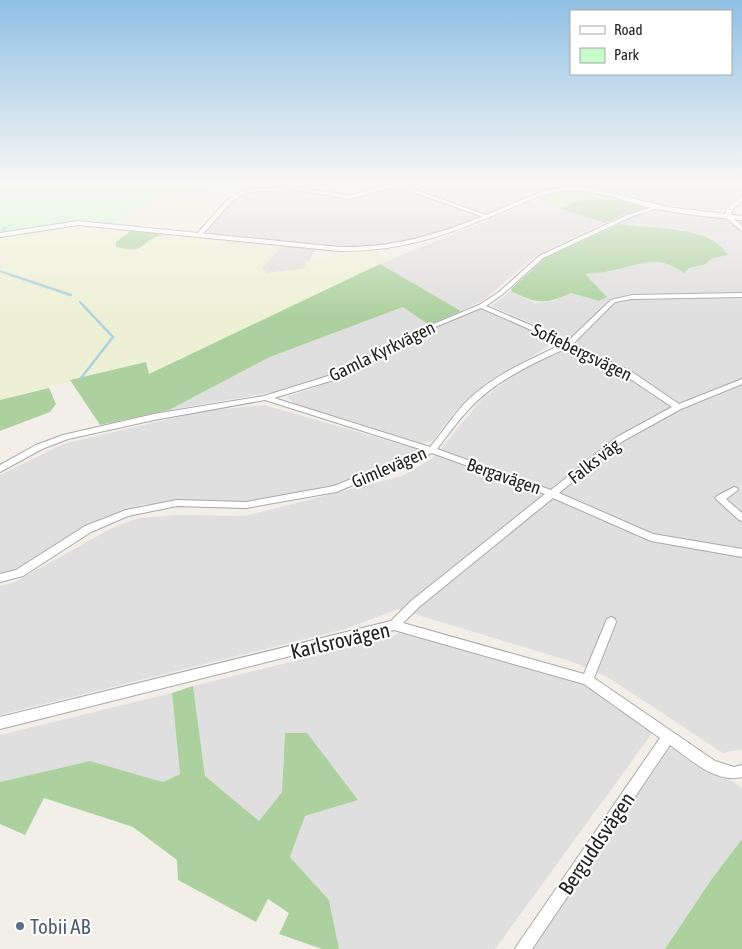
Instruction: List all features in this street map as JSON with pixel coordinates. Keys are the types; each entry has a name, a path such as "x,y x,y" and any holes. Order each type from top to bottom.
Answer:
{"street":[{"path":"0,235 57,226"},
{"path":"111,226 339,249 375,250 411,244 460,226"},
{"path":"199,235 207,226"},
{"name":"Gamla Kyrkvägen","path":"0,469 39,447 66,437 154,417 265,398 344,374 426,329 481,306 501,293 541,257 607,226"},
{"name":"Gimlevägen","path":"0,578 19,573 88,529 126,514 177,503 246,505 336,489 432,450 468,405 498,380 534,360 569,344 613,301 632,297 742,295"},
{"name":"Sofiebergsvägen","path":"481,306 569,344 629,374 678,407"},
{"name":"Falks väg","path":"394,625 415,604 620,439 678,407 742,381"},
{"name":"Bergavägen","path":"265,398 432,450 553,493 651,537 742,553"},
{"path":"734,490 720,498 742,518"},
{"path":"587,680 611,622"},
{"name":"Karlsrovägen","path":"0,724 394,625 587,680 712,767 734,773 742,771"},
{"name":"Berguddsvägen","path":"523,949 668,737"}],"shaded area":[{"path":"202,226 453,226 409,243 377,248 319,245 211,234 198,230"},
{"path":"473,226 598,226 534,257 482,301 461,311 380,264"},
{"path":"632,226 742,226 742,749 723,753 609,678 573,662 398,609 345,629 0,715 0,586 15,582 112,528 139,518 177,515 245,516 402,476 433,458 482,399 517,373 579,343 491,306 511,291 535,303 553,301 571,293 600,301 606,297 584,274 609,271 643,262 661,261 689,268 706,264 712,258 683,229 646,229"},
{"path":"282,246 316,250 303,269 266,273 262,267"},
{"path":"403,307 429,325 342,371 274,392 169,410 270,357"},
{"path":"480,309 556,341 473,394 456,410 433,441 422,443 295,404 287,397 341,378 383,358 426,330"},
{"path":"264,405 421,450 400,467 338,490 239,509 144,504 91,522 16,571 0,575 0,475 63,444 203,411"},
{"path":"409,626 589,684 656,728 495,949 339,949 329,900 290,857 305,816 358,800 285,733 282,792 259,821 205,776 193,686 392,637"},
{"path":"172,693 180,774 163,782 90,761 0,782 0,735"},
{"path":"679,745 742,788 742,839 711,880 665,949 533,949 668,750"}],"green space":[{"path":"0,226 38,226 0,232"},
{"path":"76,226 132,230 145,246 154,237 163,235 282,246 262,267 266,273 303,269 307,261 347,253 379,253 390,260 149,374 145,362 0,400 0,238"},
{"path":"158,226 200,226 196,230"},
{"path":"615,226 664,228 694,233 708,238 719,245 728,255 712,258 706,264 689,268 684,273 664,263 647,262 606,272 585,274 607,297 599,301 571,293 554,300 534,301 511,291 545,258"},
{"path":"132,230 163,235 155,237 139,248 127,249 116,247 116,242"},
{"path":"380,264 461,311 429,325 403,307 270,357 169,410 100,425 70,380 146,362 149,374"},
{"path":"49,388 56,404 50,412 0,431 0,400"},
{"path":"193,686 205,776 259,821 282,792 285,733 307,733 358,800 305,816 290,857 329,900 339,949 322,949 279,934 289,913 268,899 256,922 178,880 177,860 133,827 44,798 25,835 0,824 0,782 90,761 163,782 180,774 172,693"},
{"path":"742,839 742,949 665,949 711,880"}],"waterway":[{"path":"0,271 14,276"},
{"path":"14,276 71,295"},
{"path":"80,302 113,337 81,378"}],"place":[{"name":"Tobii AB","path":"20,926"}]}
